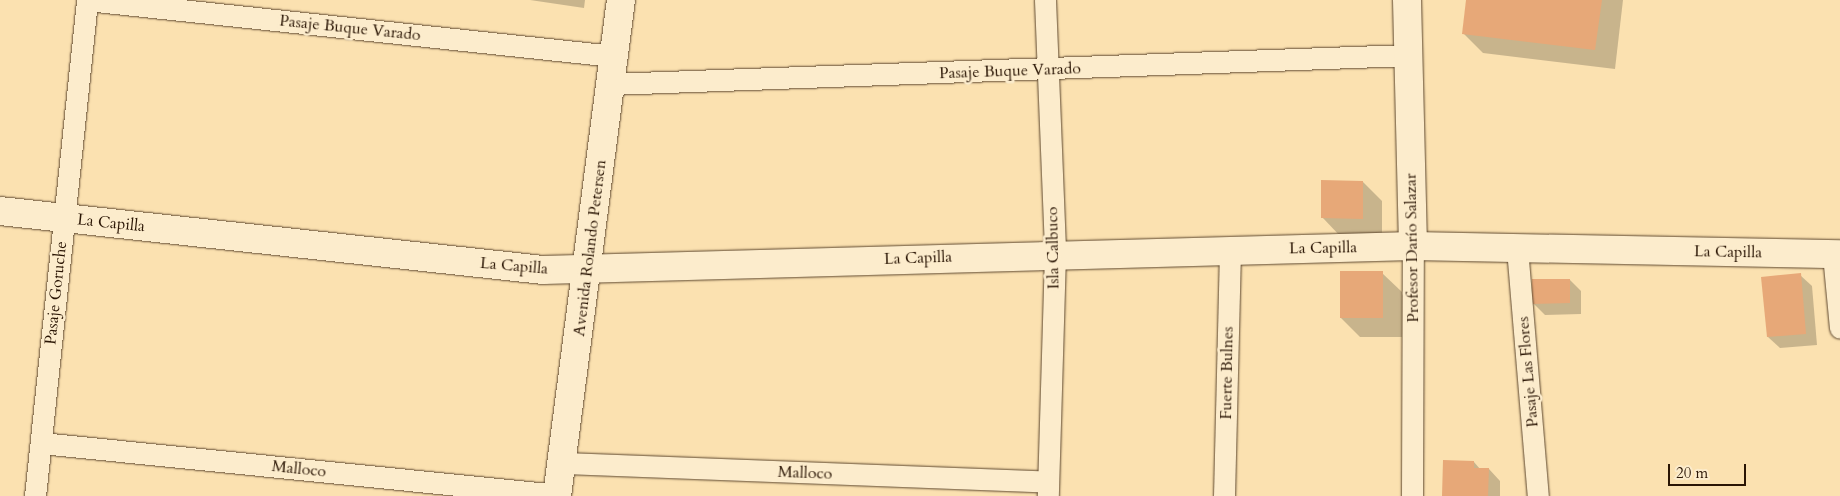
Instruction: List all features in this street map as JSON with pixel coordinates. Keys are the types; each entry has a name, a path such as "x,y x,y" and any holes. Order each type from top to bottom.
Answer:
{"street":[{"name":"Pasaje Buque Varado","path":"87,0 614,56"},
{"name":"Pasaje Goruche","path":"35,496 87,0"},
{"name":"Avenida Rolando Petersen","path":"557,496 621,0"},
{"name":"Isla Calbuco","path":"1044,0 1055,254 1048,489"},
{"name":"Profesor Darío Salazar","path":"1407,0 1413,246 1412,496"},
{"name":"Pasaje Buque Varado","path":"610,84 1047,70 1409,55"},
{"name":"La Capilla","path":"0,211 527,268 587,269 1055,254 1413,246 1837,254"},
{"name":"Pasaje Las Flores","path":"1517,248 1538,496"},
{"name":"Fuerte Bulnes","path":"1224,496 1230,250"},
{"path":"1837,254 1840,328"},
{"name":"Malloco","path":"41,443 557,496"},
{"name":"Malloco","path":"562,463 1048,489"}],"building":[{"path":"1466,0 1602,0 1595,50 1462,34"},
{"path":"1321,180 1363,181 1363,219 1321,218"},
{"path":"1340,271 1383,271 1383,318 1340,318"},
{"path":"1801,273 1806,334 1767,337 1761,277"},
{"path":"1532,279 1570,279 1570,303 1532,304"},
{"path":"1443,460 1474,461 1474,468 1489,468 1488,496 1442,496"}]}
